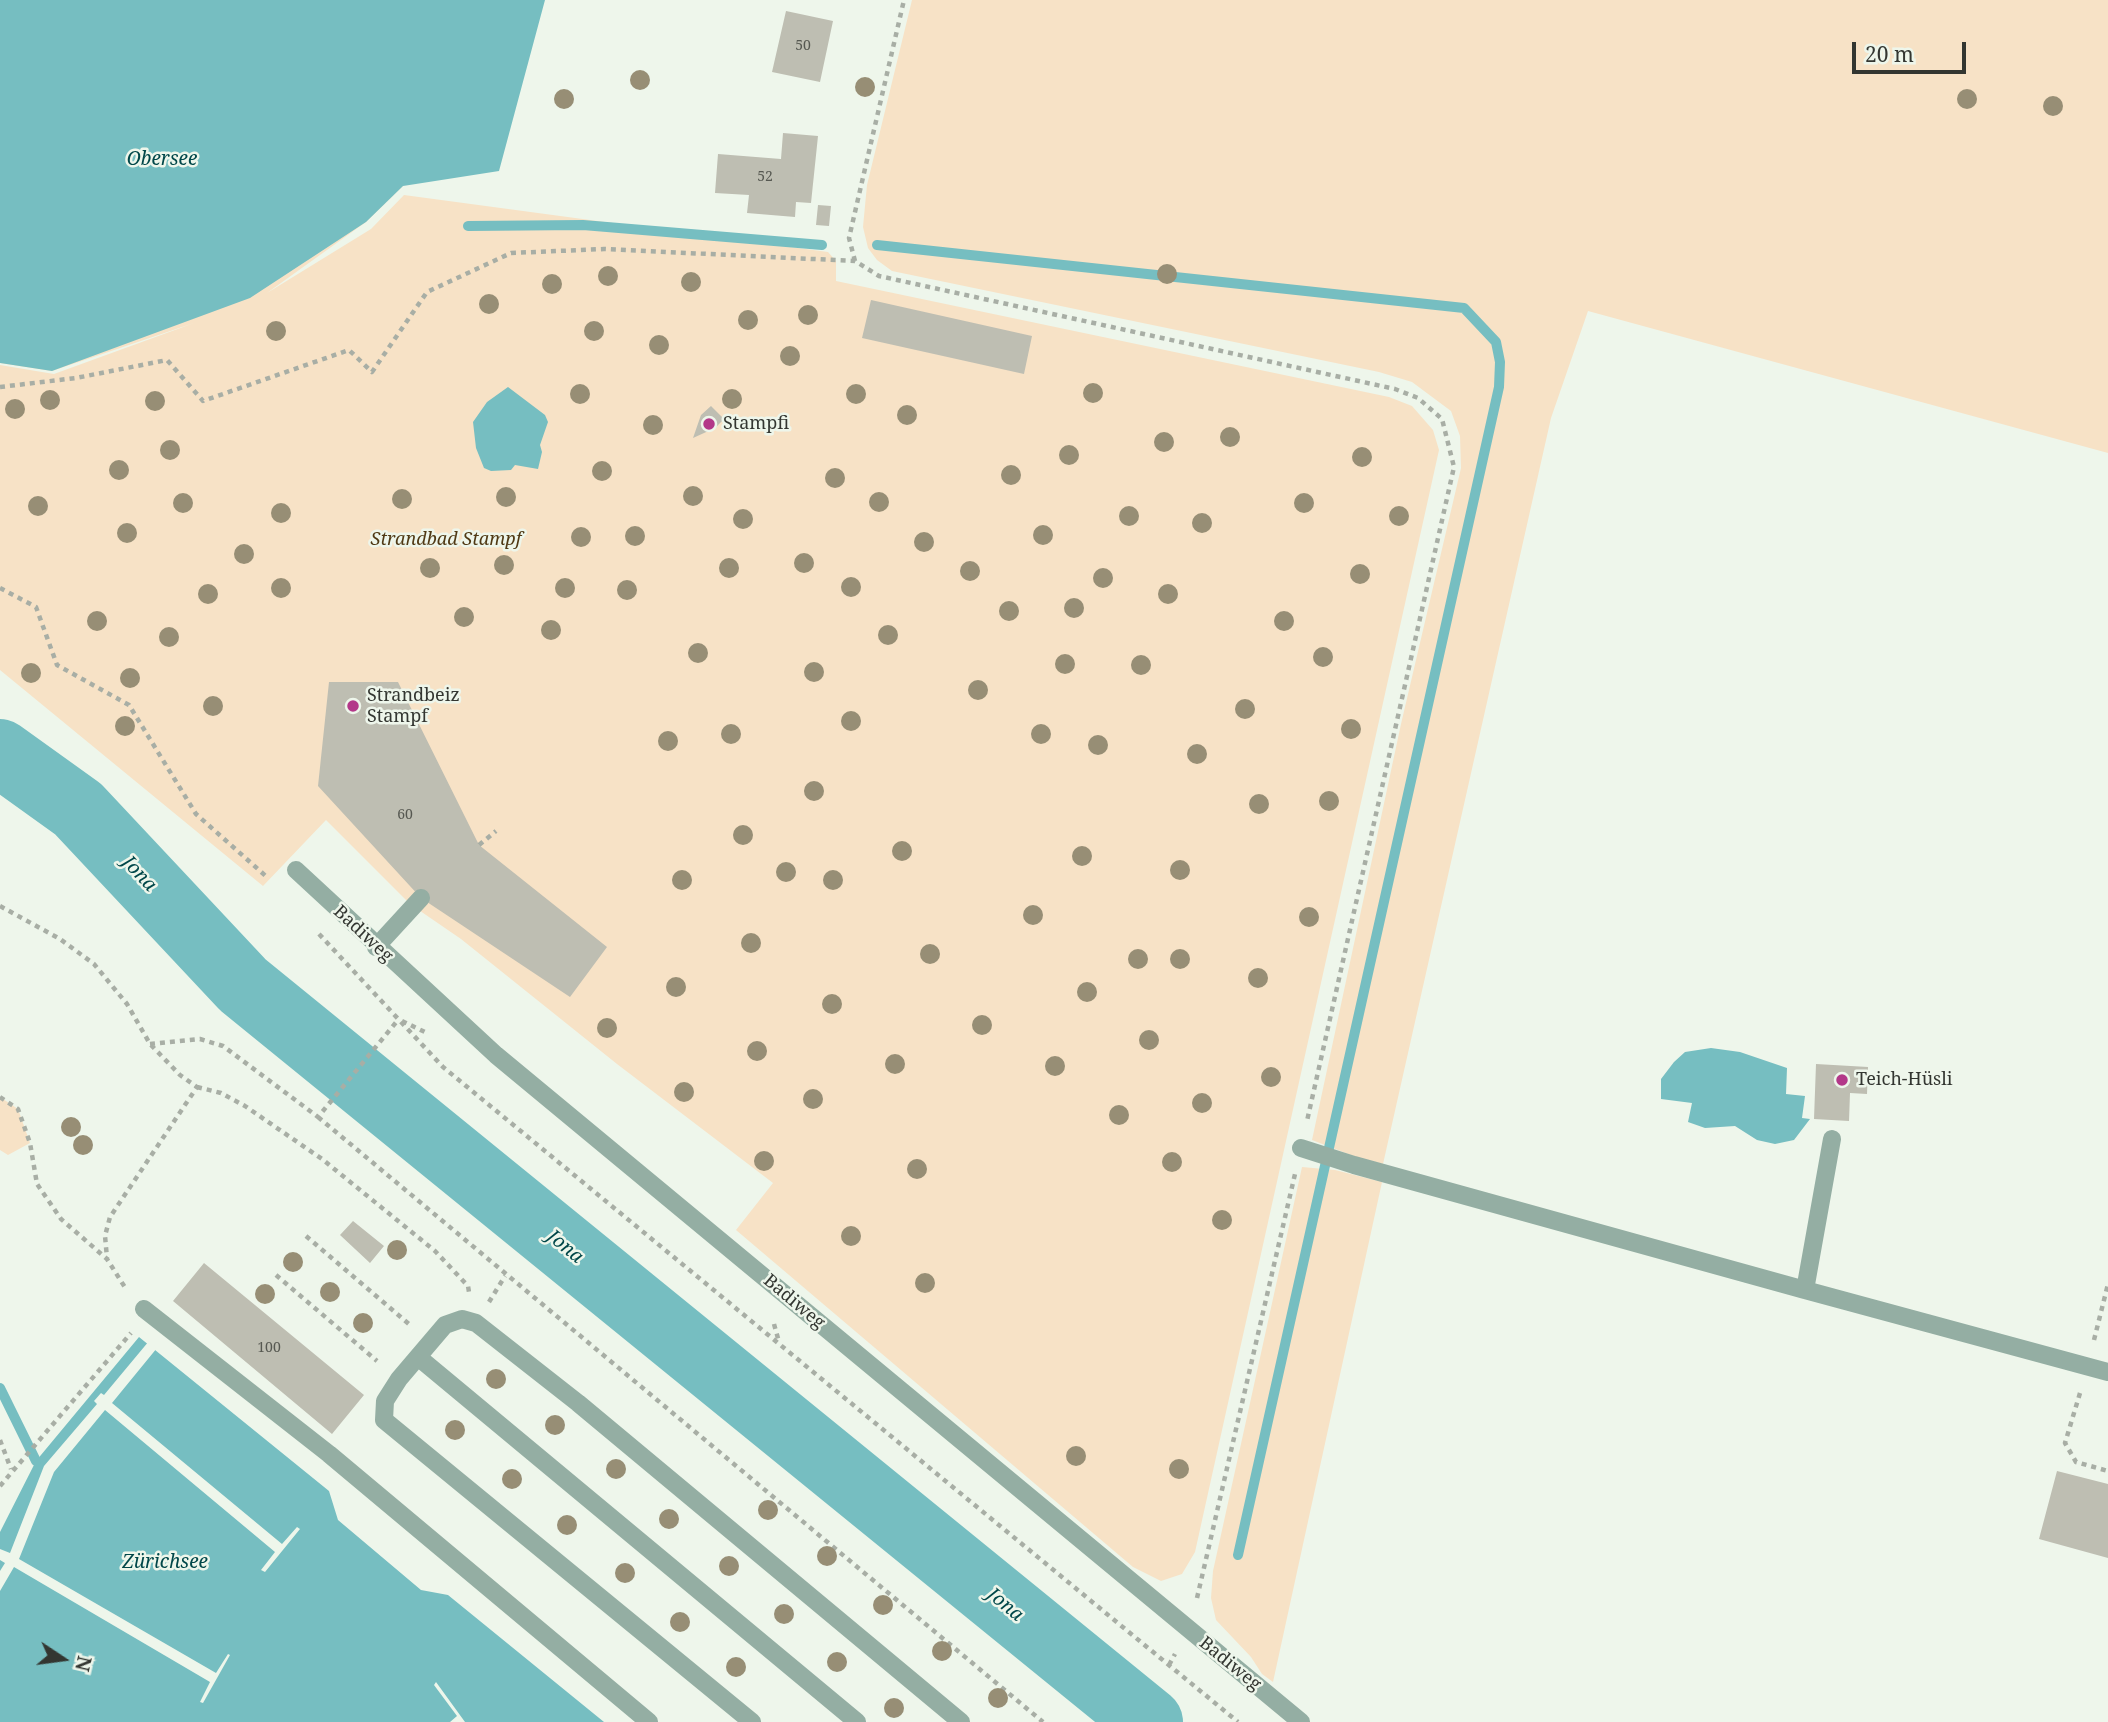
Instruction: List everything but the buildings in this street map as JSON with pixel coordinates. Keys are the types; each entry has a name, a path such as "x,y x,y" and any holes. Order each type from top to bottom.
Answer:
{"lane":[{"name":"Badiweg","path":"296,870 376,947 496,1055 1301,1722"},
{"path":"376,947 421,898"},
{"path":"1805,1290 1832,1139"},
{"path":"1307,1150 2108,1372"},
{"path":"144,1309 329,1454 649,1722"},
{"path":"752,1722 384,1420 385,1401 399,1379 430,1340 446,1325 462,1319 476,1323 599,1420 961,1722"},
{"path":"418,1357 858,1722"}],"path":[{"path":"855,261 849,238 904,0"},
{"path":"0,387 76,378 167,360 203,401 349,350 372,372 427,292 511,253 604,249 855,261 879,276 1395,389 1418,398 1442,419 1454,467 1307,1150 1190,1631"},
{"path":"0,588 36,607 57,665 129,705 196,814 269,879"},
{"path":"479,845 496,831"},
{"path":"0,906 60,939 94,964 127,1004 150,1044 180,1075 197,1087 221,1093 245,1106 322,1159 435,1251 468,1286"},
{"path":"315,929 443,1067 1238,1722"},
{"path":"318,1117 398,1020"},
{"path":"150,1044 200,1039 223,1046 318,1117 1042,1722"},
{"path":"107,1259 105,1236 110,1217 197,1087"},
{"path":"0,1097 18,1109 30,1143 37,1184 61,1219 107,1259 120,1284 144,1309 141,1321 11,1469 0,1486"},
{"path":"306,1236 430,1340"},
{"path":"276,1275 399,1379"},
{"path":"2108,1284 2065,1443 2076,1462 2108,1471"},
{"path":"0,1440 11,1469"}],"green space":[{"name":"Strandbad Stampf","path":"0,0 385,0 403,186 366,222 267,293 371,229 404,195 828,252 836,261 836,281 1389,397 1412,406 1433,430 1439,450 1195,1552 1182,1574 1161,1581 1133,1567 736,1230 773,1183 617,1064 461,939 410,904 326,820 263,886 0,670 0,365 54,374 194,323 52,371 0,363"},
{"path":"912,0 2108,0 2108,453 1588,311 1551,418 1383,1164 1356,1157 1312,1140 1401,724 1461,468 1460,436 1451,411 1412,382 1379,372 892,271 877,260 868,248 863,227 867,185"},
{"path":"0,1097 18,1109 30,1143 8,1155 0,1150"},
{"path":"1302,1167 1335,1170 1382,1182 1273,1682 1262,1674 1251,1657 1216,1620 1211,1598 1213,1571"}],"water":[{"name":"Obersee","path":"0,0 545,0 499,171 403,186 366,222 250,298 52,371 0,363"},
{"path":"508,387 545,415 548,422 540,445 542,452 538,469 515,465 511,470 491,471 484,468 476,448 473,422 487,402"},
{"path":"1711,1048 1740,1052 1787,1068 1786,1094 1805,1096 1802,1118 1810,1119 1794,1140 1775,1144 1757,1140 1735,1126 1705,1128 1688,1122 1692,1103 1661,1099 1661,1079 1674,1062 1685,1052"},
{"name":"Zürichsee","path":"139,1337 329,1491 338,1520 421,1590 448,1595 604,1722 0,1722 0,1532 36,1461"}],"pier":[{"path":"149,1341 157,1348 112,1403 282,1544 297,1527 300,1529 265,1572 261,1570 275,1552 105,1410 54,1472 19,1559 216,1673 228,1654 230,1655 203,1703 200,1702 210,1682 14,1567 0,1591 0,1571 5,1563 0,1560 0,1549 10,1553 44,1466 97,1404 94,1401 101,1393 104,1395"},
{"path":"436,1682 465,1722 450,1722 457,1716 434,1685"}],"waterway":[{"path":"468,226 583,225 822,245"},
{"path":"877,245 1464,308 1496,342 1500,362 1499,387 1238,1555"},
{"name":"Jona","path":"0,753 78,809 243,985 1149,1722"},
{"path":"0,1388 36,1461"}],"place":[{"name":"Stampfi","path":"709,424"},
{"name":"Strandbeiz Stampf","path":"353,706"},
{"name":"Teich-Hüsli","path":"1842,1080"}]}
